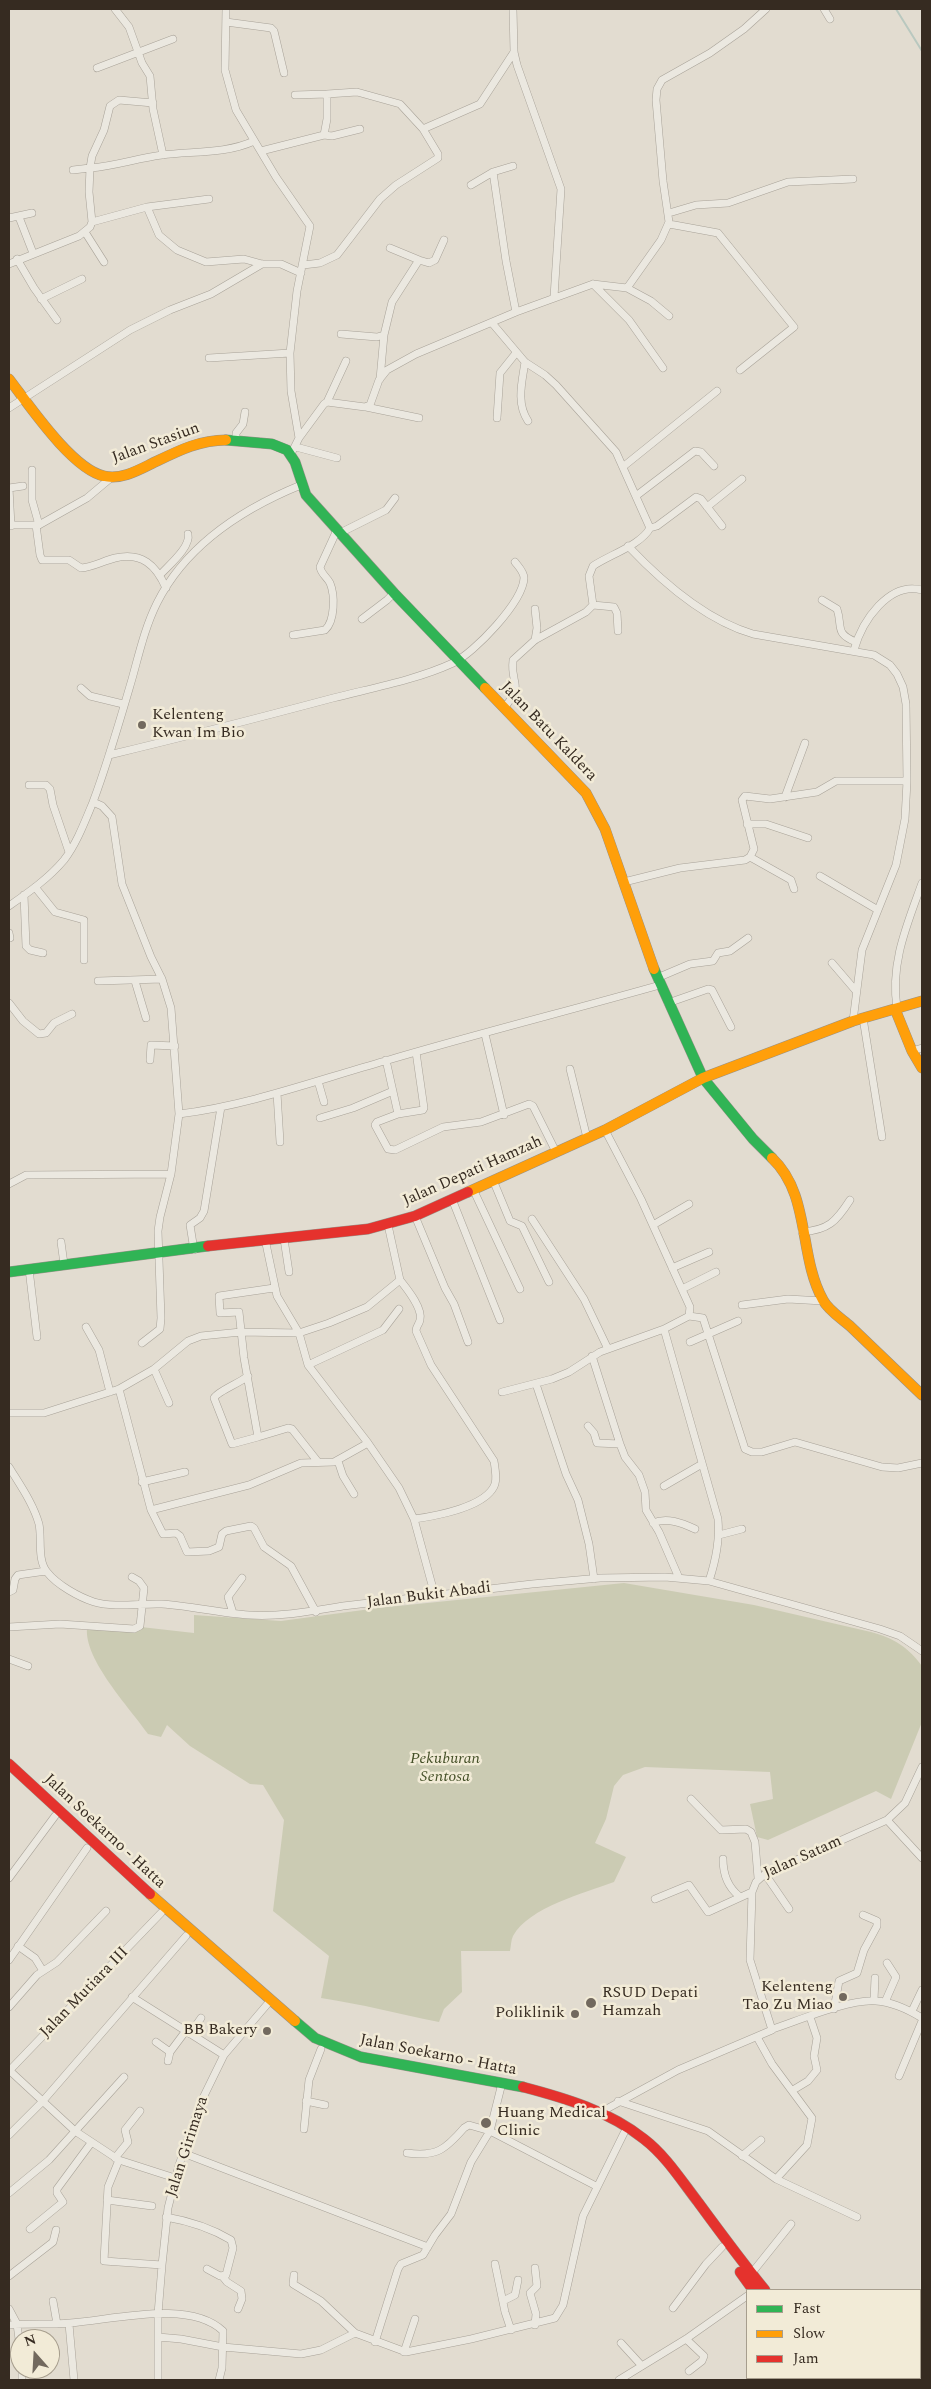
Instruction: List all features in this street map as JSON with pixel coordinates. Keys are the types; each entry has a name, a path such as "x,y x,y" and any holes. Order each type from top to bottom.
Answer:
{"main road":[{"name":"Jalan Stasiun","path":"9,379 76,459 93,471 112,477 135,470 198,443 236,439 277,444 294,451"},
{"name":"Jalan Batu Kaldera","path":"294,451 301,485 306,495 394,593 586,793 605,829 659,982 703,1078 753,1139 780,1165 792,1184 797,1197 802,1232 810,1266 823,1300"},
{"name":"Jalan Depati Hamzah","path":"9,1272 194,1250 265,1239 368,1230 388,1225 415,1216 606,1130 703,1078 858,1020 922,1001"},
{"path":"896,1009 917,1049 922,1068"},
{"path":"823,1300 922,1395"},
{"name":"Jalan Soekarno - Hatta","path":"9,1764 43,1800 55,1816 87,1848 186,1936 267,2004 315,2038 358,2057 552,2096 601,2112 641,2136 666,2160 764,2289"},
{"name":"Jalan Soekarno - Hatta","path":"9,1771 298,2034 321,2049 360,2065 502,2086 607,2122 624,2133 656,2160 752,2289"}],"street":[{"path":"115,9 129,26 150,76 163,154"},
{"path":"226,9 225,70 236,110 276,177 310,226 301,273 290,353 291,391 299,438"},
{"path":"513,9 514,52 561,190 554,297"},
{"path":"627,288 661,240 669,224 669,213 662,175 656,100 657,88 662,80 710,53 744,29 766,9"},
{"path":"824,9 830,19"},
{"path":"226,22 271,28 274,31 284,73"},
{"path":"97,68 173,39"},
{"path":"424,129 473,109 480,104 514,52"},
{"path":"295,95 357,92 400,104 424,129 438,154 436,161 396,185 380,199 337,255 320,263 303,265"},
{"path":"324,135 327,94"},
{"path":"92,222 89,192 90,168 92,156 104,130 110,106 119,100 153,103"},
{"path":"261,150 324,135 332,136 360,129"},
{"path":"73,170 114,165 163,154 196,153 244,145 254,141"},
{"path":"471,185 493,172 514,166"},
{"path":"493,172 506,261 516,312"},
{"path":"669,213 696,205 728,203 788,182 853,179"},
{"path":"9,264 17,259 85,232 92,222 147,207 209,199"},
{"path":"147,207 159,236 177,250 206,262 244,260 262,264 281,264 301,273"},
{"path":"9,218 32,213"},
{"path":"19,217 33,253"},
{"path":"669,224 718,233 794,327 740,370"},
{"path":"85,232 104,262"},
{"path":"390,248 429,262 435,260 444,240"},
{"path":"17,259 57,320"},
{"path":"365,407 373,400 379,380 384,334 392,302 419,260"},
{"path":"9,408 130,330 170,310 211,294 262,264"},
{"path":"42,299 82,279"},
{"path":"592,284 629,320 663,368"},
{"path":"379,380 392,366 516,312 592,284 627,288 651,300 669,316"},
{"path":"492,323 516,353 556,385 616,452 624,466 650,528"},
{"path":"342,334 377,336 384,334"},
{"path":"209,358 290,353"},
{"path":"497,418 500,373 516,353"},
{"path":"294,451 299,438 321,406 327,402 346,361"},
{"path":"525,362 521,395 523,413 528,421"},
{"path":"624,466 717,391"},
{"path":"327,402 365,407 419,418"},
{"path":"236,439 236,433 243,424 245,412"},
{"name":"Jalan Stasiun","path":"294,451 337,458"},
{"path":"636,496 696,451 701,452 714,466"},
{"path":"32,470 32,500 38,525 42,560 69,560 81,568 116,558 134,559 150,563 160,574 166,588"},
{"path":"23,486 9,488 10,525 38,525 88,498 112,477"},
{"path":"707,507 742,479"},
{"path":"9,906 48,877 68,852 93,802 149,623 166,588 184,563 210,536 244,512 301,485"},
{"path":"504,708 515,695 517,686 513,660 535,640 586,612 593,605 590,570 597,563 648,533 650,528 657,526 696,497 701,498 722,526"},
{"path":"293,635 325,630 330,623 333,609 332,589 320,567 339,531 386,510 395,498"},
{"path":"160,574 181,552 189,539 188,534"},
{"path":"628,546 673,588 735,629 754,634 856,646"},
{"path":"109,755 389,683 438,669 459,660 506,616 517,601 524,578 515,562"},
{"path":"856,646 881,602 904,588 912,587 922,590"},
{"path":"362,619 383,604 394,593"},
{"path":"822,600 837,609 839,628 842,634 856,646 881,658 897,674 903,687 906,704 907,781 905,819 898,858 862,950 856,991 858,1020 882,1137"},
{"path":"593,605 614,607 617,613 618,631"},
{"path":"535,609 537,628 535,640"},
{"path":"81,688 90,696 123,704"},
{"path":"785,797 805,743"},
{"path":"624,882 680,868 745,860 750,857 754,849 742,800 745,796 770,799 817,792 836,781 907,781"},
{"path":"29,786 46,785 50,789 53,805 68,852"},
{"path":"93,802 102,806 112,817 122,884 171,1004 175,1046 179,1114 171,1174 160,1217 158,1254 162,1305 160,1329 142,1342"},
{"path":"748,824 766,824 808,838"},
{"path":"750,857 791,880 794,889"},
{"path":"820,876 878,910"},
{"path":"896,1009 896,959 922,883"},
{"path":"35,887 55,912 84,920 84,960"},
{"path":"24,895 26,946 30,950 43,953"},
{"path":"179,1114 221,1107 277,1093 659,982 690,964 713,962 718,953 730,951 748,938"},
{"path":"832,963 856,991"},
{"path":"98,981 135,981 162,978"},
{"path":"135,981 146,1018"},
{"path":"668,1003 708,989 712,990 731,1027"},
{"path":"9,1003 22,1021 39,1034 46,1033 54,1023 72,1014"},
{"path":"485,1034 504,1115"},
{"path":"150,1060 151,1045 175,1046"},
{"path":"416,1052 423,1110 398,1114 375,1125 384,1144 392,1151 443,1127 481,1122 532,1104 556,1152"},
{"path":"386,1060 398,1114"},
{"path":"570,1069 587,1138"},
{"path":"318,1081 324,1102"},
{"path":"320,1118 353,1108 393,1091"},
{"path":"277,1093 280,1142"},
{"path":"194,1250 190,1225 200,1218 204,1211 221,1107"},
{"path":"606,1130 682,1289 690,1307 689,1316"},
{"path":"9,1184 26,1175 171,1174"},
{"path":"493,1180 510,1221 522,1226 549,1282"},
{"path":"474,1189 520,1289"},
{"path":"452,1199 500,1320"},
{"path":"802,1232 818,1230 832,1223 850,1200"},
{"path":"653,1225 689,1204"},
{"path":"415,1216 445,1288 454,1304 468,1342"},
{"path":"532,1219 584,1299 608,1349"},
{"path":"388,1225 400,1280 410,1293 420,1314 420,1320 416,1328 431,1365 494,1461 496,1474 495,1483 491,1491 482,1500 444,1513 414,1519"},
{"path":"284,1238 290,1272"},
{"path":"265,1239 274,1288 299,1333 308,1366 390,1474 414,1519 435,1596"},
{"path":"61,1242 64,1264"},
{"path":"672,1268 709,1252"},
{"path":"29,1269 37,1337"},
{"path":"682,1289 716,1272"},
{"path":"9,1412 44,1413 119,1389 154,1369 192,1340 206,1335 241,1332 299,1333 360,1311 400,1280"},
{"path":"258,1437 239,1312 220,1312 219,1296 274,1288"},
{"path":"742,1305 788,1299 823,1300"},
{"path":"308,1366 383,1330 399,1310"},
{"path":"502,1392 536,1384 569,1372 592,1356 664,1329 689,1316 703,1318 745,1449 752,1452 762,1452 795,1442 882,1467 898,1468 922,1463"},
{"path":"690,1342 738,1321"},
{"path":"86,1327 99,1350 110,1392"},
{"path":"664,1329 718,1519 719,1535 716,1558 709,1581"},
{"path":"592,1356 625,1457 639,1475 645,1492 646,1510 679,1578"},
{"path":"154,1369 169,1403"},
{"path":"248,1376 237,1385 218,1393 214,1398 232,1444 288,1428 292,1429 318,1462"},
{"path":"536,1384 559,1454 578,1500 589,1544 594,1579"},
{"path":"119,1389 150,1510 163,1534 176,1533 180,1536 187,1552 209,1551 219,1546 222,1534 226,1531 251,1526 264,1547 291,1566 316,1612"},
{"path":"588,1426 594,1433 597,1443 620,1444"},
{"path":"150,1510 249,1485 301,1463 338,1461 368,1443"},
{"path":"338,1461 343,1476 354,1494"},
{"path":"664,1486 702,1464"},
{"path":"9,1467 29,1500 39,1524 42,1560 46,1571 18,1576 15,1579 13,1590 9,1592"},
{"path":"142,1482 186,1472"},
{"path":"653,1523 669,1520 695,1529"},
{"path":"719,1535 742,1529"},
{"name":"Jalan Bukit Abadi","path":"46,1571 63,1585 93,1602 102,1604 160,1604 233,1613 276,1614 316,1612 343,1606 532,1584 594,1579 679,1578 709,1581 880,1629 900,1636 922,1651"},
{"path":"9,1626 60,1624 134,1629 140,1626 144,1588 139,1581 132,1577"},
{"path":"233,1613 228,1597 242,1578"},
{"path":"9,1658 28,1666"},
{"name":"Jalan Satam","path":"773,2029 750,1960 752,1892 761,1876 888,1820 904,1806 922,1767"},
{"path":"691,1799 721,1830 746,1829 751,1832 755,1842 761,1876 789,1909"},
{"path":"9,1878 55,1816"},
{"path":"888,1820 922,1858"},
{"path":"9,1960 87,1848"},
{"path":"723,1859 726,1880 732,1890 740,1896"},
{"path":"655,1899 690,1885 708,1912 752,1892"},
{"path":"9,2007 43,1971 57,1962 106,1911"},
{"name":"Jalan Mutiara III","path":"9,2071 161,1914"},
{"path":"834,2009 839,1982 857,1973 864,1950 877,1926 877,1921 863,1915"},
{"path":"9,2135 42,2102 186,1936"},
{"path":"18,1946 35,1958 43,1971"},
{"path":"884,2002 896,1977 887,1963"},
{"path":"874,2000 875,1978"},
{"path":"912,2011 922,1990"},
{"path":"132,1997 224,2055"},
{"path":"601,2112 618,2101 678,2070 773,2029 834,2009 874,2000 912,2011 922,2020 899,2076"},
{"name":"Jalan Girimaya","path":"158,2380 158,2314 162,2265 166,2218 175,2178 204,2096 224,2055 267,2004"},
{"path":"793,2090 808,2080 817,2070 814,2056 818,2038 810,2017"},
{"path":"168,2061 170,2052 201,2018"},
{"path":"757,2036 772,2064 812,2117 810,2135 804,2149 776,2179"},
{"path":"156,2042 170,2052"},
{"path":"304,2129 309,2080 321,2049"},
{"path":"9,2071 75,2131 92,2143 117,2159 175,2178"},
{"path":"9,2192 44,2164 124,2077"},
{"path":"375,2342 399,2265 422,2256 451,2214 471,2162 490,2131 502,2086"},
{"path":"306,2101 324,2104"},
{"path":"618,2101 708,2131 776,2179 857,2217"},
{"path":"140,2111 126,2127 124,2132 128,2142 117,2159 108,2187 104,2261 162,2265"},
{"path":"407,2153 424,2155 440,2151 467,2126 490,2131 596,2186"},
{"path":"294,2275 293,2284 321,2301 355,2333 404,2352 535,2325 555,2318 559,2315 583,2216 596,2186 610,2164 624,2133"},
{"path":"742,2156 761,2140"},
{"path":"30,2229 62,2202 57,2189 92,2143"},
{"path":"183,2153 428,2247"},
{"path":"107,2200 152,2206"},
{"path":"166,2218 193,2223 231,2240 234,2248 227,2273 223,2277"},
{"path":"752,2274 792,2224"},
{"path":"9,2276 53,2242 56,2230"},
{"path":"673,2308 706,2264 722,2247"},
{"path":"496,2264 506,2316 511,2330"},
{"path":"535,2268 537,2286 530,2293 536,2314 535,2325"},
{"path":"207,2269 223,2277 241,2291 242,2299 238,2309"},
{"path":"504,2301 516,2294 518,2280"},
{"path":"619,2380 686,2339 746,2297"},
{"path":"54,2301 57,2324"},
{"path":"9,2309 18,2329"},
{"path":"9,2325 70,2324 158,2314 194,2317 223,2330 224,2347 218,2380"},
{"path":"404,2352 415,2319"},
{"path":"70,2324 74,2380"},
{"path":"158,2337 182,2339 224,2347 307,2354 321,2350 355,2333"},
{"path":"686,2339 704,2356 702,2361 689,2371"},
{"path":"621,2343 642,2366"}],"green space":[{"name":"Pekuburan Sentosa","path":"624,1583 754,1605 871,1632 894,1640 906,1648 922,1666 922,1722 891,1799 876,1791 768,1840 757,1837 750,1804 773,1799 770,1772 645,1767 623,1775 614,1786 606,1819 595,1843 626,1857 614,1882 559,1902 531,1917 513,1936 510,1951 461,1951 462,1992 444,2009 439,2022 321,1998 329,1956 273,1911 284,1820 263,1785 250,1784 190,1746 167,1725 161,1737 148,1734 100,1669 88,1641 87,1628 132,1626 194,1633 194,1615 281,1621 378,1608"}],"waterway":[{"path":"896,9 922,51"}],"traffic: fast":[{"path":"226,440 272,444 287,450 295,462 306,495 394,593 485,688"},
{"path":"654,969 703,1078 753,1139 772,1158"},
{"path":"9,1272 208,1246"},
{"path":"295,2021 315,2038 361,2057 523,2087"}],"traffic: slow":[{"path":"9,379 39,419 65,449 78,462 104,476 116,477 128,474 187,448 206,442 226,440"},
{"path":"485,688 586,793 605,829 654,969"},
{"path":"468,1192 605,1130 703,1078 853,1021 922,1001"},
{"path":"895,1009 912,1051 922,1068"},
{"path":"772,1158 784,1173 793,1189 799,1207 815,1282 825,1304 922,1395"},
{"path":"150,1894 295,2021"}],"traffic: jam":[{"path":"208,1246 368,1229 415,1216 468,1192"},
{"path":"9,1764 150,1894"},
{"path":"523,2087 571,2101 601,2113 644,2139 673,2169 764,2289"},
{"path":"740,2272 752,2289"}],"place":[{"name":"Kelenteng Kwan Im Bio","path":"142,725"},
{"name":"Kelenteng Tao Zu Miao","path":"843,1997"},
{"name":"RSUD Depati Hamzah","path":"591,2003"},
{"name":"Poliklinik","path":"575,2014"},
{"name":"BB Bakery","path":"267,2031"},
{"name":"Huang Medical Clinic","path":"486,2123"}]}
